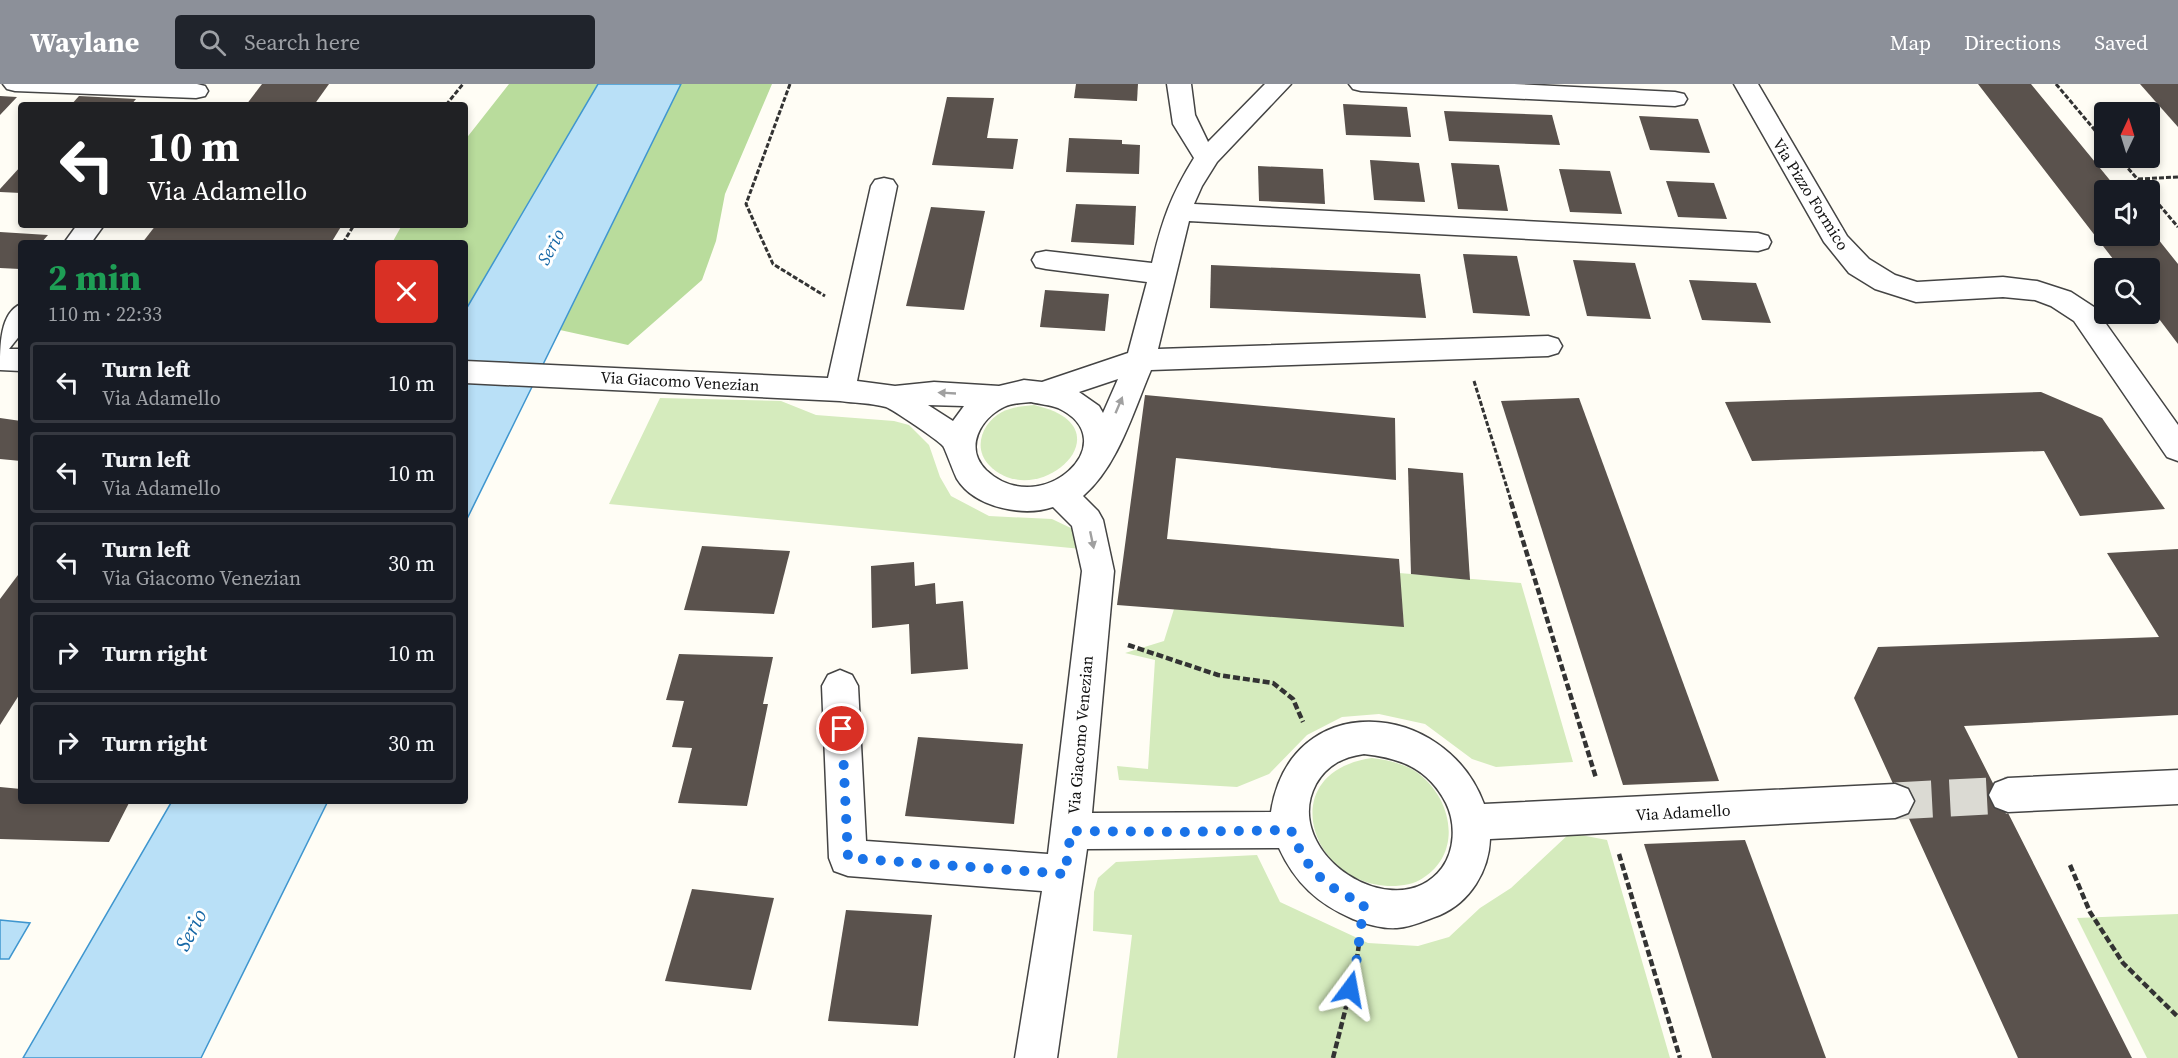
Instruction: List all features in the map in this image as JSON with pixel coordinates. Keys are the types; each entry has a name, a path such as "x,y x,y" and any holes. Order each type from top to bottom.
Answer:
{"street":[{"path":"15,84 195,93"},
{"path":"1179,84 1182,118 1191,139 1208,157"},
{"path":"959,441 961,459 971,477 988,490 1011,498 1036,499 1060,494 1079,483 1093,468 1141,360 1178,212 1189,186 1208,157 1279,84"},
{"path":"1361,84 1675,99"},
{"name":"Via Pizzo Formico","path":"1746,84 1837,242 1859,267 1886,282 1917,292 2003,287 2037,291 2061,299 2084,314 2178,449"},
{"path":"840,390 884,186"},
{"path":"1178,212 1758,242"},
{"path":"79,240 89,228"},
{"path":"1046,260 1162,274"},
{"path":"0,341 18,318"},
{"name":"Via Giacomo Venezian","path":"1047,392 1141,360 1548,346"},
{"path":"0,359 18,360"},
{"name":"Via Giacomo Venezian","path":"468,372 840,390 895,397 934,393 1000,396"},
{"name":"Via Giacomo Venezian","path":"895,397 959,441 966,422 980,407 1000,396 1015,392 1047,392 1066,398 1082,407 1094,420 1100,435 1100,452"},
{"name":"Via Giacomo Venezian","path":"1036,1058 1071,831 1098,571 1088,520 1060,494"},
{"path":"840,686 848,858 1065,874"},
{"path":"1364,738 1393,741 1421,752 1445,771 1463,795 1471,822 1471,849 1462,873 1445,892 1421,904 1393,909 1364,904 1338,893 1317,876 1300,854 1291,830 1289,802 1298,777 1314,756 1337,743 1364,738"},
{"path":"2008,795 2178,787"},
{"name":"Via Adamello","path":"1471,822 1895,801"},
{"path":"1071,831 1291,830"}],"path":[{"path":"448,102 463,84"},
{"path":"790,84 746,204 773,264 822,295 857,311"},
{"path":"2056,84 2094,129"},
{"path":"2128,168 2137,179 2178,177"},
{"path":"2160,206 2178,227"},
{"path":"1465,349 1680,1058"},
{"path":"1090,633 1191,668 1234,679 1272,683 1287,692 1298,703 1314,756"},
{"path":"2070,864 2090,912 2123,963 2178,1017"},
{"path":"1333,1058 1355,972 1364,904"}],"green space":[{"path":"509,84 598,84 468,306 468,240 394,240 400,228 468,228 468,136"},
{"path":"681,84 772,84 725,194 716,241 702,280 628,345 560,330"},
{"path":"660,398 781,401 816,415 894,421 909,425 929,445 940,477 951,496 989,516 1052,519 1075,530 1082,549 609,504"},
{"path":"1034,405 1062,416 1075,431 1076,447 1067,462 1050,474 1030,480 1009,478 989,465 984,458 981,451 982,436 985,428 995,416 1014,408"},
{"path":"1399,573 1521,583 1573,762 1496,767 1472,759 1425,724 1379,714 1342,717 1307,735 1269,774 1237,787 1119,780 1117,766 1148,769 1155,660 1125,653 1164,641 1174,609 1404,626"},
{"path":"1372,758 1394,762 1415,771 1428,782 1445,809 1448,839 1444,854 1436,867 1420,880 1412,883 1392,886 1364,881 1340,868 1324,849 1314,827 1313,805 1322,784 1341,768"},
{"path":"1570,833 1607,840 1670,1058 1117,1058 1132,935 1093,931 1094,892 1098,878 1116,862 1257,855 1280,902 1368,943 1418,946 1449,937 1480,908 1511,888"},
{"path":"2178,914 2178,1058 2147,1058 2077,918"}],"water":[{"name":"Serio","path":"598,84 681,84 468,517 468,306"},
{"name":"Serio","path":"170,804 327,804 201,1058 23,1058"},
{"path":"0,920 30,923 9,959 0,959"}],"building":[{"path":"262,84 329,84 316,102 248,102"},
{"path":"1076,84 1138,84 1137,101 1074,98"},
{"path":"1978,84 2031,84 2094,161 2094,168 2100,168 2110,180 2094,180 2094,234"},
{"path":"2140,84 2178,84 2178,127 2160,107 2160,102 2156,102"},
{"path":"0,96 17,97 0,115"},
{"path":"79,96 136,99 134,102 74,102"},
{"path":"947,97 994,98 987,138 1018,139 1013,169 932,165"},
{"path":"1343,104 1407,107 1411,137 1346,135"},
{"path":"1444,111 1552,115 1560,145 1449,141"},
{"path":"1639,116 1698,119 1710,153 1650,150"},
{"path":"1069,138 1122,140 1122,144 1140,145 1139,174 1066,172"},
{"path":"1370,160 1419,163 1425,202 1374,200"},
{"path":"1451,163 1499,165 1508,211 1458,209"},
{"path":"1258,166 1323,169 1325,204 1259,201"},
{"path":"18,169 18,193 0,192 0,189"},
{"path":"1559,169 1610,171 1622,214 1570,212"},
{"path":"1666,181 1714,183 1727,219 1678,217"},
{"path":"1076,204 1136,206 1134,245 1071,242"},
{"path":"931,207 985,211 964,310 906,306"},
{"path":"154,228 340,228 333,240 144,240"},
{"path":"0,232 48,235 44,240 18,240 18,269 0,268"},
{"path":"2160,242 2178,264 2178,344 2160,320 2160,258 2112,258 2103,246 2160,246"},
{"path":"1463,254 1517,256 1530,316 1473,313"},
{"path":"1573,260 1635,263 1651,319 1587,316"},
{"path":"1211,265 1420,274 1426,318 1210,308"},
{"path":"1689,280 1756,283 1771,323 1702,320"},
{"path":"1045,290 1109,294 1105,331 1040,327"},
{"path":"2041,392 2102,418 2165,509 2080,516 2044,451 1752,461 1725,402"},
{"path":"1145,395 1395,418 1396,480 1176,458 1167,539 1399,559 1404,627 1117,605"},
{"path":"1579,398 1719,781 1623,785 1501,401"},
{"path":"0,418 18,421 18,461 0,459"},
{"path":"1408,468 1463,473 1470,580 1411,574"},
{"path":"702,546 790,551 774,614 684,610"},
{"path":"2178,549 2178,715 1964,726 2132,1058 2018,1058 1854,698 1878,647 2159,637 2107,553"},
{"path":"914,562 915,586 935,583 936,604 963,601 968,669 911,674 909,624 872,628 871,566"},
{"path":"18,575 18,697 0,725 0,599"},
{"path":"679,654 773,657 763,704 768,704 747,806 678,803 692,748 672,747 684,701 666,700"},
{"path":"918,737 1023,744 1014,824 905,816"},
{"path":"0,787 18,789 18,804 128,804 109,842 0,839"},
{"path":"1745,840 1826,1058 1712,1058 1644,844"},
{"path":"692,889 774,898 751,990 665,981"},
{"path":"846,910 932,915 918,1026 828,1021"}],"tunnel":[{"path":"1895,801 2008,795"}],"route":[{"path":"842,729 848,858 1065,874 1071,831 1291,830 1300,854 1317,876 1338,893 1364,904 1355,972 1350,989"}]}
